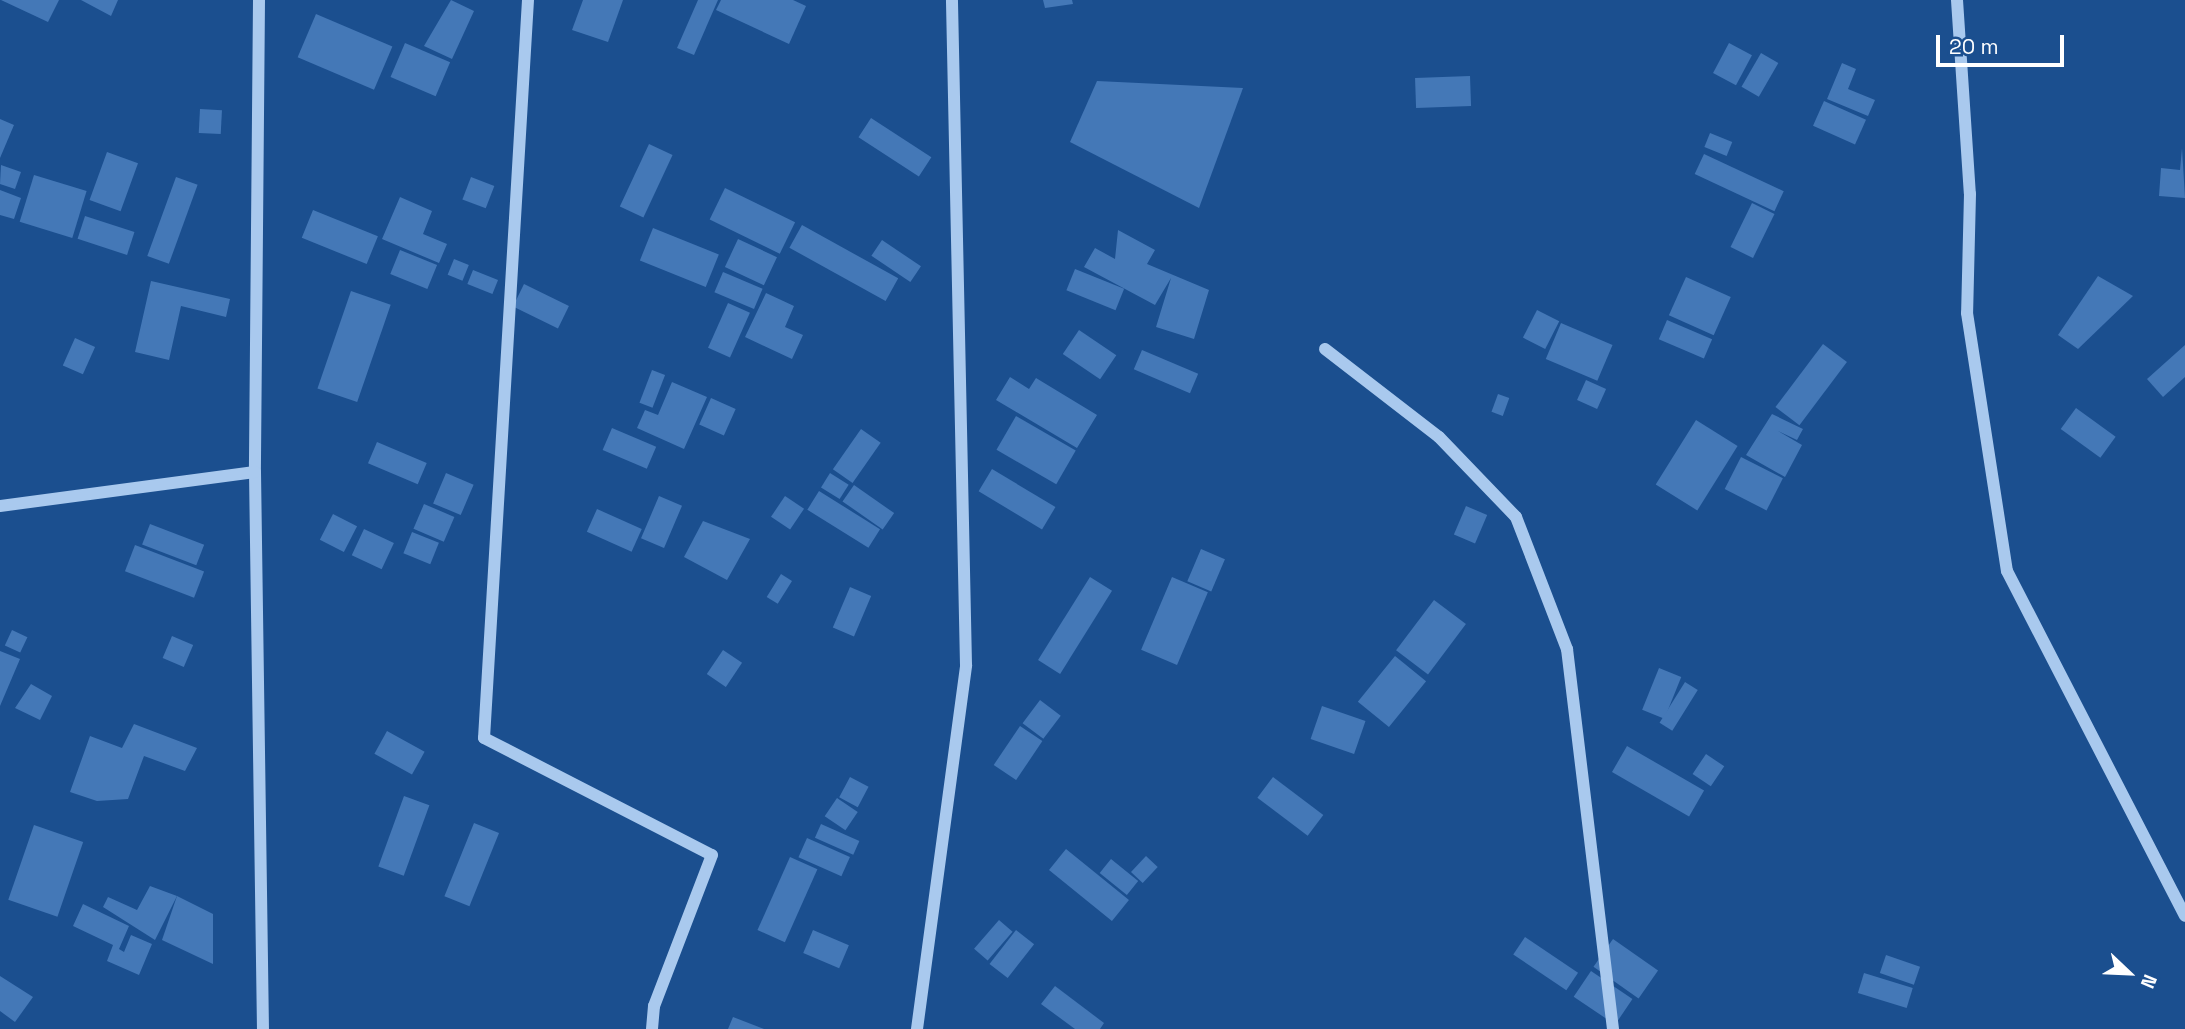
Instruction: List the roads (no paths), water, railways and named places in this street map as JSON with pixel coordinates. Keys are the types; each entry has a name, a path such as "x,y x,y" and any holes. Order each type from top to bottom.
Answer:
{"street":[{"path":"259,0 255,472 263,1029"},
{"path":"528,0 484,738 712,855 654,1006 652,1029"},
{"path":"917,1029 966,665 952,0"},
{"path":"1957,0 1970,194 1967,313 2007,571 2185,916"},
{"path":"1325,349 1439,438 1516,517 1567,649 1614,1029"},
{"path":"0,506 255,472"}]}
